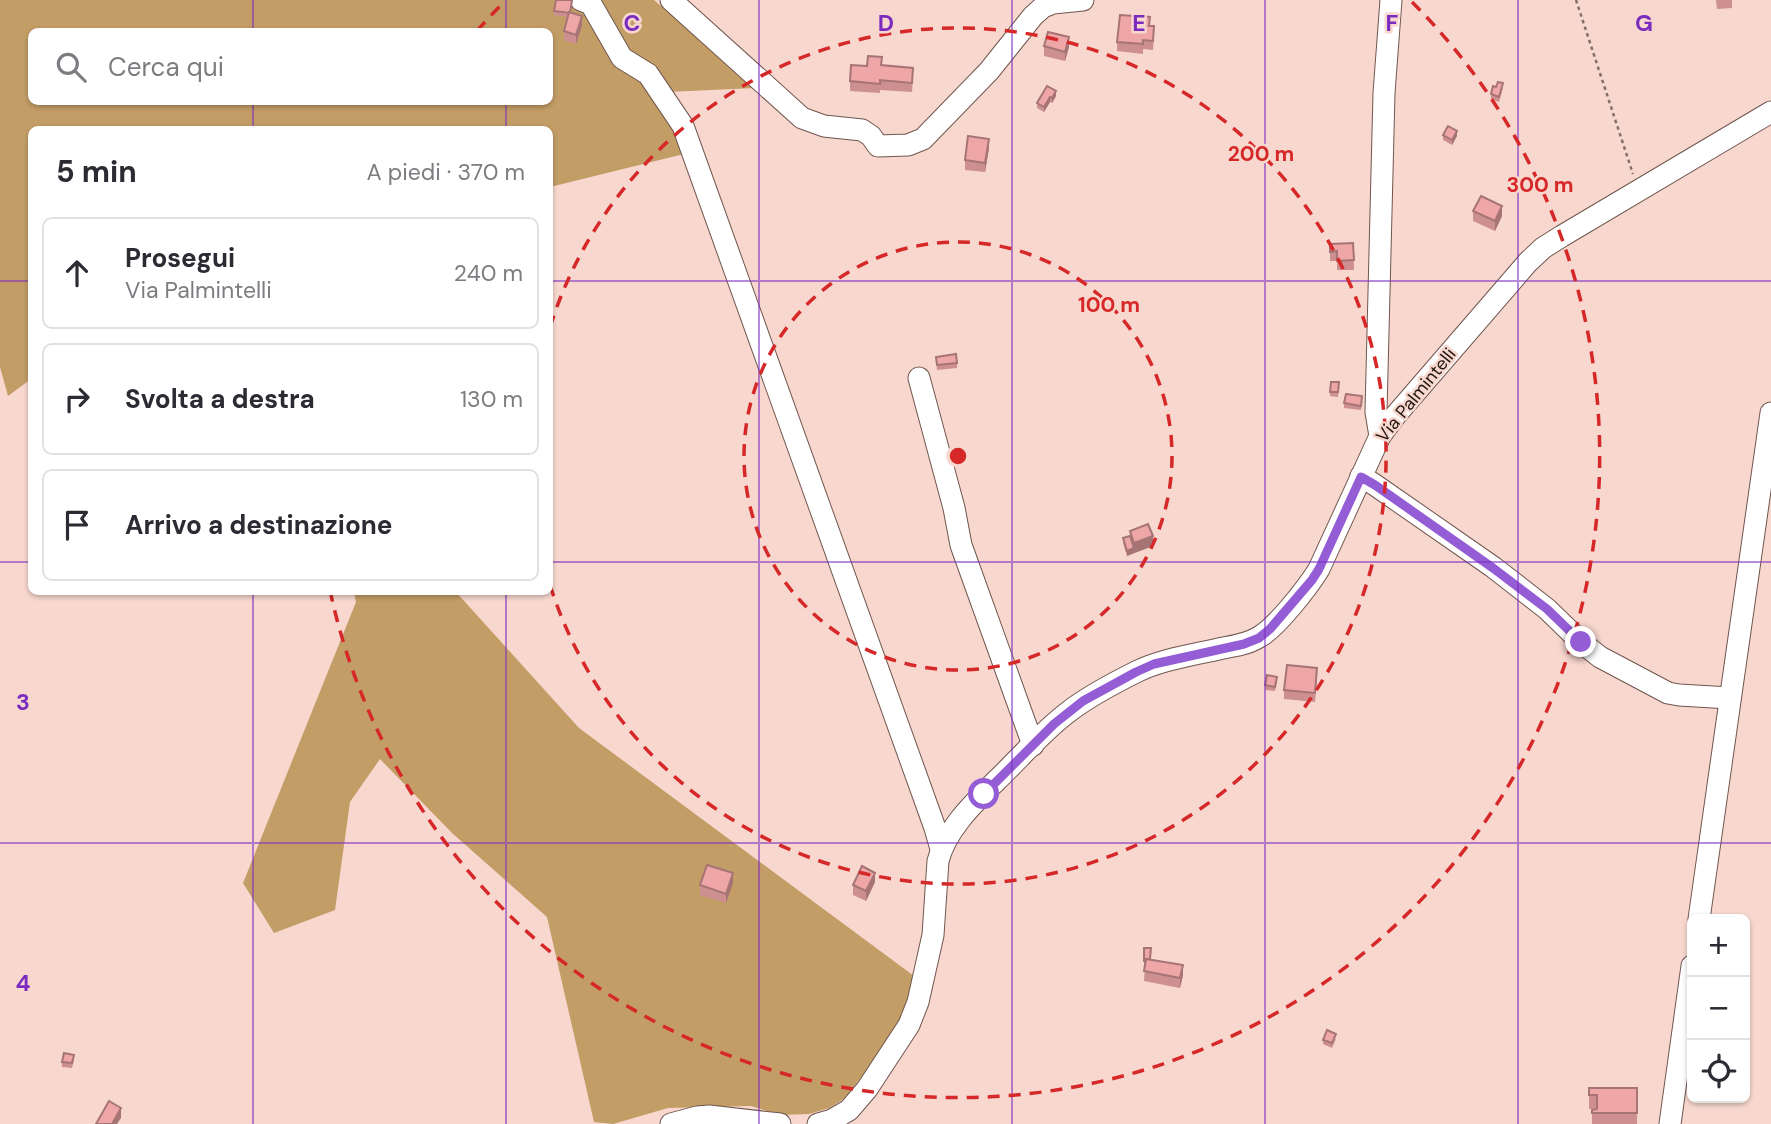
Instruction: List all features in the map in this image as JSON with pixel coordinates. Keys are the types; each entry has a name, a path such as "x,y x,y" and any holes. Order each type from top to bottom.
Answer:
{"street":[{"path":"582,0 591,4 622,58 648,74 683,126 941,849"},
{"path":"671,0 802,118 824,126 862,130 871,136 878,146 908,145 923,139 989,71 1032,16 1053,3 1083,0"},
{"path":"1380,436 1376,412 1377,370 1384,93 1391,0"},
{"name":"Via Palmintelli","path":"818,1124 832,1120 849,1110 867,1089 909,1026 918,1002 933,935 941,849 949,834 975,804 1066,713 1083,701 1154,664 1244,644 1259,638 1270,629 1319,569 1380,436 1528,262 1562,236 1771,112"},
{"path":"919,378 954,508 961,545 1033,745"},
{"path":"1700,914 1771,413"},
{"path":"1361,477 1493,568 1547,609 1600,657 1668,693 1730,698"},
{"path":"1670,1124 1690,977"},
{"path":"671,1124 709,1116 780,1124"}],"path":[{"path":"1576,0 1634,177"}],"shaded area":[{"path":"0,0 654,0 755,88 667,92 696,151 553,186 553,126 28,126 28,381 8,396 0,367"},
{"path":"355,595 459,595 579,728 914,976 907,1011 888,1043 845,1098 829,1108 809,1114 780,1115 751,1106 668,1108 613,1124 594,1122 547,917 452,833 380,759 350,802 335,910 274,933 243,883 356,602"}],"building":[{"path":"556,0 572,0 570,13 554,11"},
{"path":"569,12 582,16 576,35 564,31"},
{"path":"1120,15 1150,17 1149,26 1154,26 1153,41 1143,40 1143,44 1117,42"},
{"path":"1048,32 1069,37 1065,52 1044,46"},
{"path":"868,56 882,57 881,65 913,68 912,83 850,81 851,65 867,66"},
{"path":"1498,82 1503,83 1499,97 1491,94 1493,86 1496,87"},
{"path":"1047,86 1056,91 1044,107 1037,103"},
{"path":"1448,126 1457,131 1452,140 1443,135"},
{"path":"968,136 989,139 985,163 965,160"},
{"path":"1481,196 1502,206 1495,221 1473,211"},
{"path":"1353,243 1354,260 1337,261 1337,251 1330,252 1330,244"},
{"path":"956,354 957,363 937,365 936,357"},
{"path":"1331,382 1339,382 1338,392 1330,392"},
{"path":"1346,394 1362,396 1361,406 1344,403"},
{"path":"1148,524 1153,536 1134,543 1130,531"},
{"path":"1130,536 1134,548 1127,551 1123,538"},
{"path":"1287,665 1317,668 1315,693 1284,690"},
{"path":"1267,675 1277,677 1275,687 1265,685"},
{"path":"707,865 733,873 726,894 700,885"},
{"path":"862,866 875,873 866,891 853,885"},
{"path":"1144,948 1151,948 1150,959 1146,961 1144,961"},
{"path":"1146,959 1183,965 1180,978 1144,971"},
{"path":"1327,1030 1336,1034 1332,1043 1323,1040"},
{"path":"64,1053 74,1055 72,1063 62,1062"},
{"path":"1589,1088 1637,1088 1637,1113 1592,1113 1592,1110 1597,1109 1597,1095 1589,1095"},
{"path":"109,1101 121,1108 112,1124 96,1124"}],"route":[{"path":"984,794 1054,724 1083,701 1154,664 1244,644 1259,638 1270,629 1319,569 1361,477 1493,568 1547,609 1581,642"}]}
